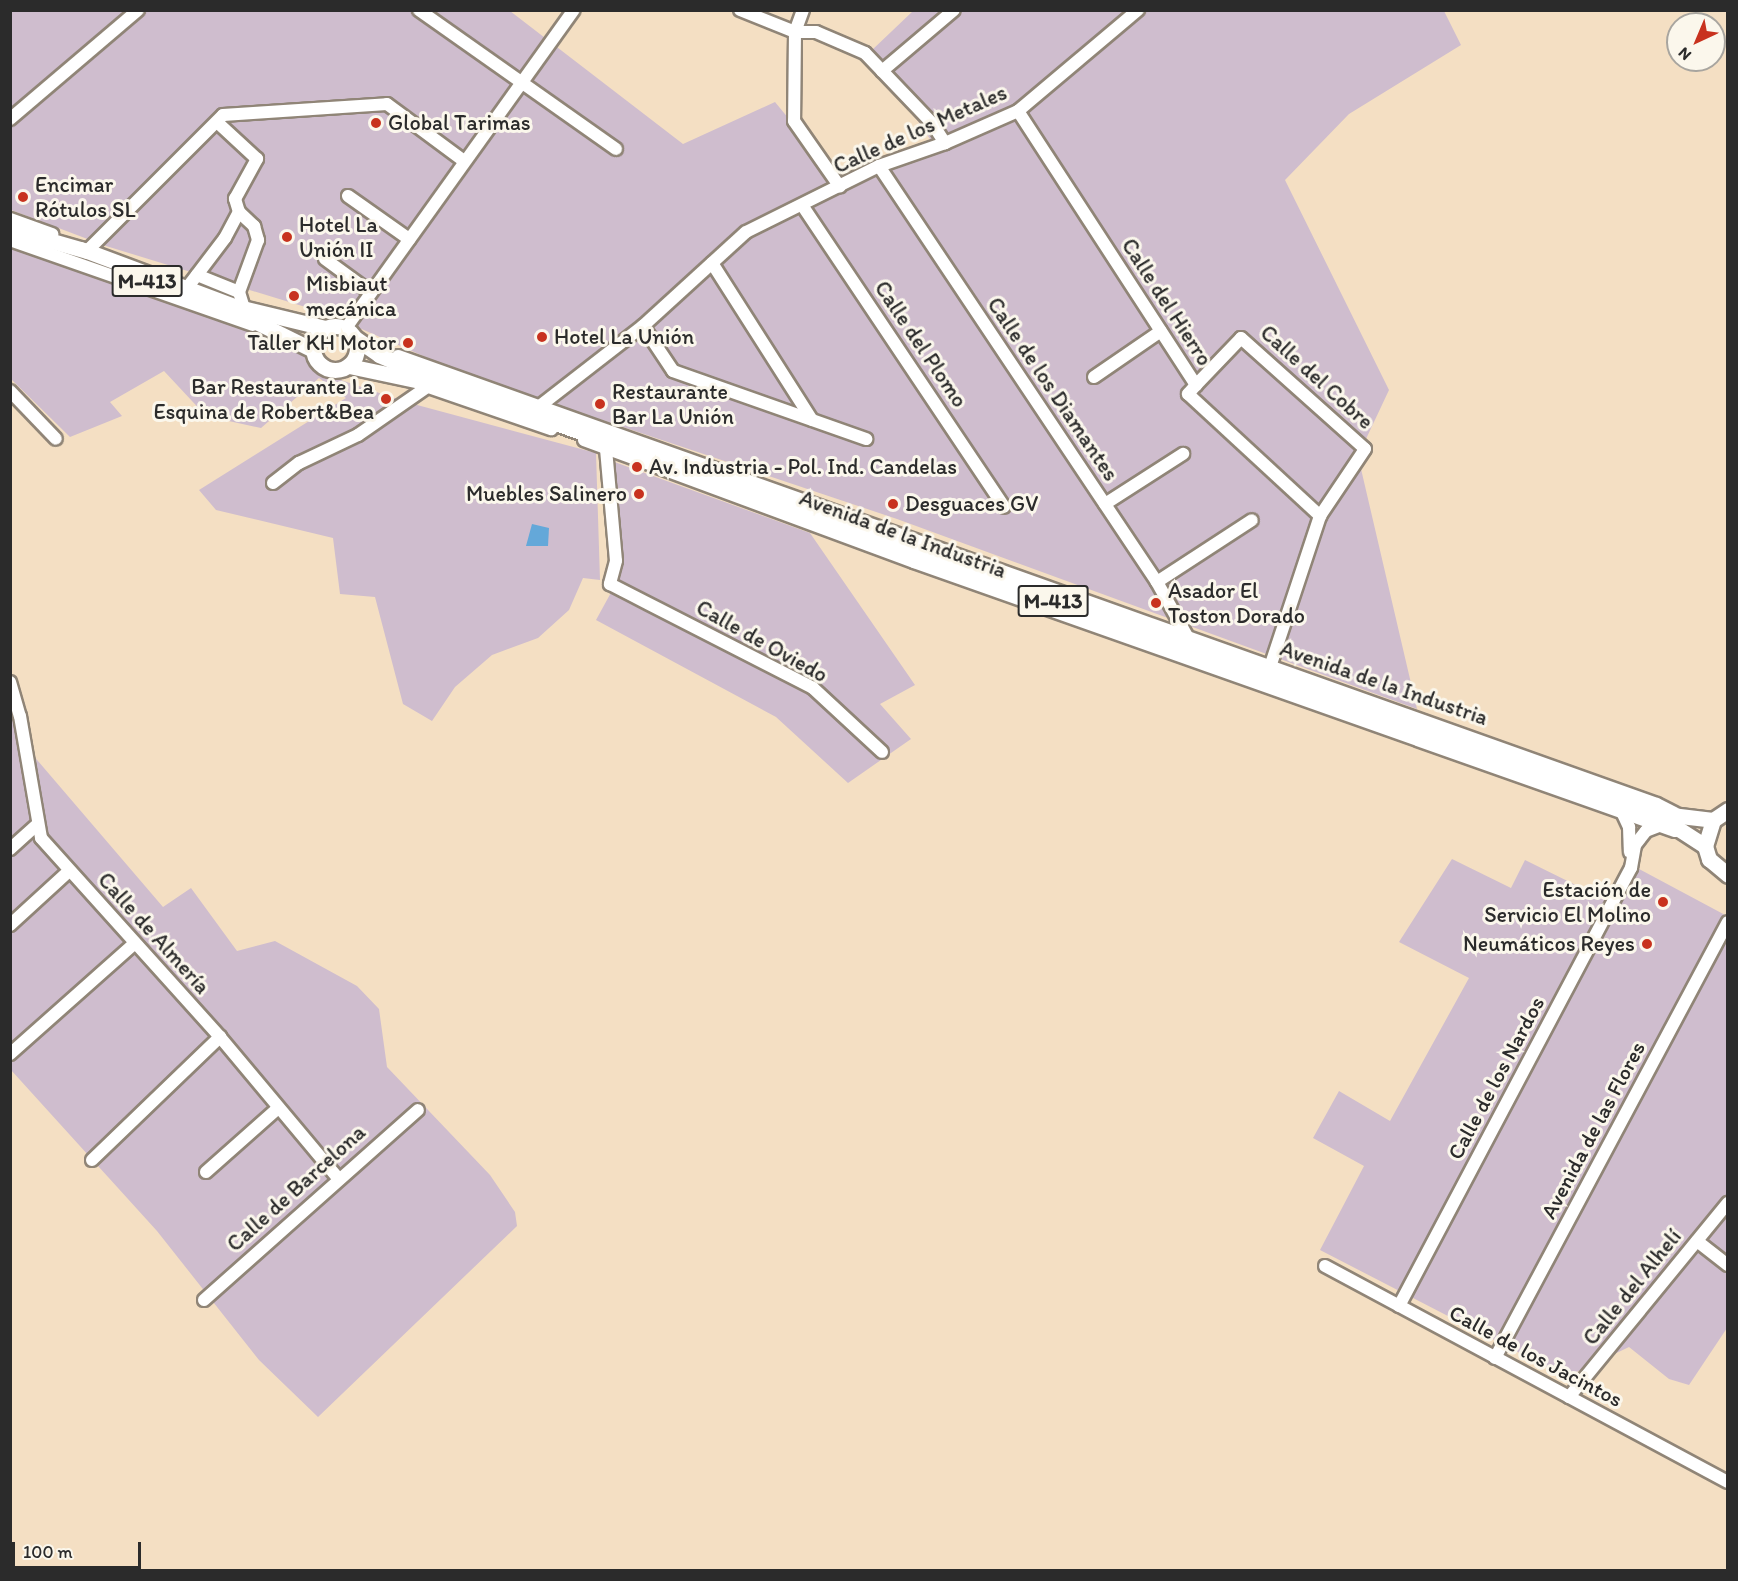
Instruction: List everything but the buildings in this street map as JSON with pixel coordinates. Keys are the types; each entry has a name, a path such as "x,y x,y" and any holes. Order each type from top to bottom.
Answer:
{"main road":[{"name":"M-413","path":"12,230 87,251 244,308 354,336"},
{"name":"M-413","path":"12,230 277,331 313,350 316,358 328,369 349,366"},
{"path":"313,350 318,334 325,328"},
{"path":"349,366 356,355 354,336"},
{"name":"Avenida de la Industria","path":"354,336 379,355 454,387 1657,820 1699,842"},
{"name":"Avenida de la Industria","path":"349,366 454,387"},
{"path":"1699,842 1713,820 1728,810"},
{"name":"Avenida de la Industria","path":"1657,820 1679,815 1713,820"},
{"name":"M-413","path":"1699,842 1709,859 1726,877"}],"street":[{"path":"10,119 138,10"},
{"path":"419,10 616,149"},
{"path":"354,336 370,292 574,10"},
{"path":"740,10 795,32 816,32 865,53 945,143"},
{"path":"802,10 795,32 794,122 840,187"},
{"path":"882,71 954,10"},
{"name":"Calle de los Metales","path":"541,405 643,326 746,232 840,187 879,165 945,143 1018,111 1138,10"},
{"path":"87,251 223,115 387,104 464,161"},
{"name":"Calle del Hierro","path":"1018,111 1196,385 1188,394 1320,516"},
{"path":"217,122 257,159 235,199 239,212 254,226 258,240 239,292 244,308"},
{"name":"Calle de los Diamantes","path":"879,165 1157,582 1188,638"},
{"path":"348,196 409,239"},
{"name":"Calle del Plomo","path":"802,205 1004,507"},
{"path":"187,288 225,238 239,212"},
{"path":"325,259 370,292"},
{"path":"712,263 812,420"},
{"path":"197,274 239,292"},
{"path":"643,326 673,371 866,439"},
{"path":"1094,376 1161,331"},
{"name":"Avenida de la Industria","path":"354,336 1188,638 1657,804 1679,815"},
{"name":"Calle del Cobre","path":"1196,385 1241,338 1365,449 1320,516"},
{"name":"Avenida de la Industria","path":"405,378 1622,812 1657,820"},
{"path":"273,483 299,463 358,435 427,387"},
{"path":"10,391 56,439"},
{"name":"Calle de Oviedo","path":"606,449 616,561 610,584 813,688 882,752"},
{"path":"1105,504 1183,454"},
{"path":"1270,667 1320,516"},
{"path":"1157,582 1252,520"},
{"name":"Calle de Almería","path":"10,682 20,716 41,838 220,1037 277,1109 338,1178"},
{"name":"Calle de los Nardos","path":"1622,812 1629,827 1630,868"},
{"name":"Calle de los Nardos","path":"1399,1306 1630,868 1640,838 1657,820"},
{"path":"10,849 37,825"},
{"path":"10,925 69,871"},
{"name":"Avenida de las Flores","path":"1495,1358 1728,922"},
{"path":"10,1054 134,944"},
{"path":"92,1160 220,1037"},
{"path":"206,1172 277,1109"},
{"name":"Calle de Barcelona","path":"204,1299 338,1178 418,1110"},
{"name":"Calle del Alhelí","path":"1569,1397 1728,1203"},
{"path":"1697,1241 1728,1264"},
{"name":"Calle de los Jacintos","path":"1324,1266 1728,1482"}],"shaded area":[{"path":"10,11 510,11 683,144 775,102 841,182 934,145 871,51 913,11 1444,11 1461,45 1349,114 1285,180 1389,390 1358,456 1417,709 897,519 462,373 325,313 106,246 11,210"},
{"path":"10,242 296,349 323,374 406,402 596,453 600,580 583,578 569,610 538,638 492,655 455,687 432,721 403,704 375,597 340,594 333,538 216,510 199,490 346,398 319,378 261,428 206,416 164,371 110,402 122,416 70,437 11,379"},
{"path":"609,460 810,533 915,685 880,704 911,739 848,783 776,717 596,620 613,589"},
{"path":"10,690 20,740 163,907 191,888 237,951 275,941 357,986 379,1009 387,1067 490,1175 515,1212 517,1226 318,1417 259,1360 157,1231 11,1070"},
{"path":"1452,859 1511,888 1525,860 1604,899 1626,862 1727,916 1727,1328 1689,1385 1669,1379 1629,1347 1566,1377 1320,1250 1364,1166 1313,1138 1339,1091 1390,1121 1469,978 1399,942"}],"water":[{"path":"532,524 549,528 548,546 526,546"}],"place":[{"name":"Global Tarimas","path":"376,123"},
{"name":"Encimar Rótulos SL","path":"23,197"},
{"name":"Hotel La Unión II","path":"287,237"},
{"name":"Misbiaut mecánica","path":"294,296"},
{"name":"Hotel La Unión","path":"542,337"},
{"name":"Taller KH Motor","path":"408,343"},
{"name":"Bar Restaurante La Esquina de Robert&Bea","path":"386,399"},
{"name":"Restaurante Bar La Unión","path":"600,404"},
{"name":"Av. Industria - Pol. Ind. Candelas","path":"637,467"},
{"name":"Muebles Salinero","path":"639,494"},
{"name":"Desguaces GV","path":"893,504"},
{"name":"Asador El Toston Dorado","path":"1156,603"},
{"name":"Estación de Servicio El Molino","path":"1663,902"},
{"name":"Neumáticos Reyes","path":"1647,944"}]}
